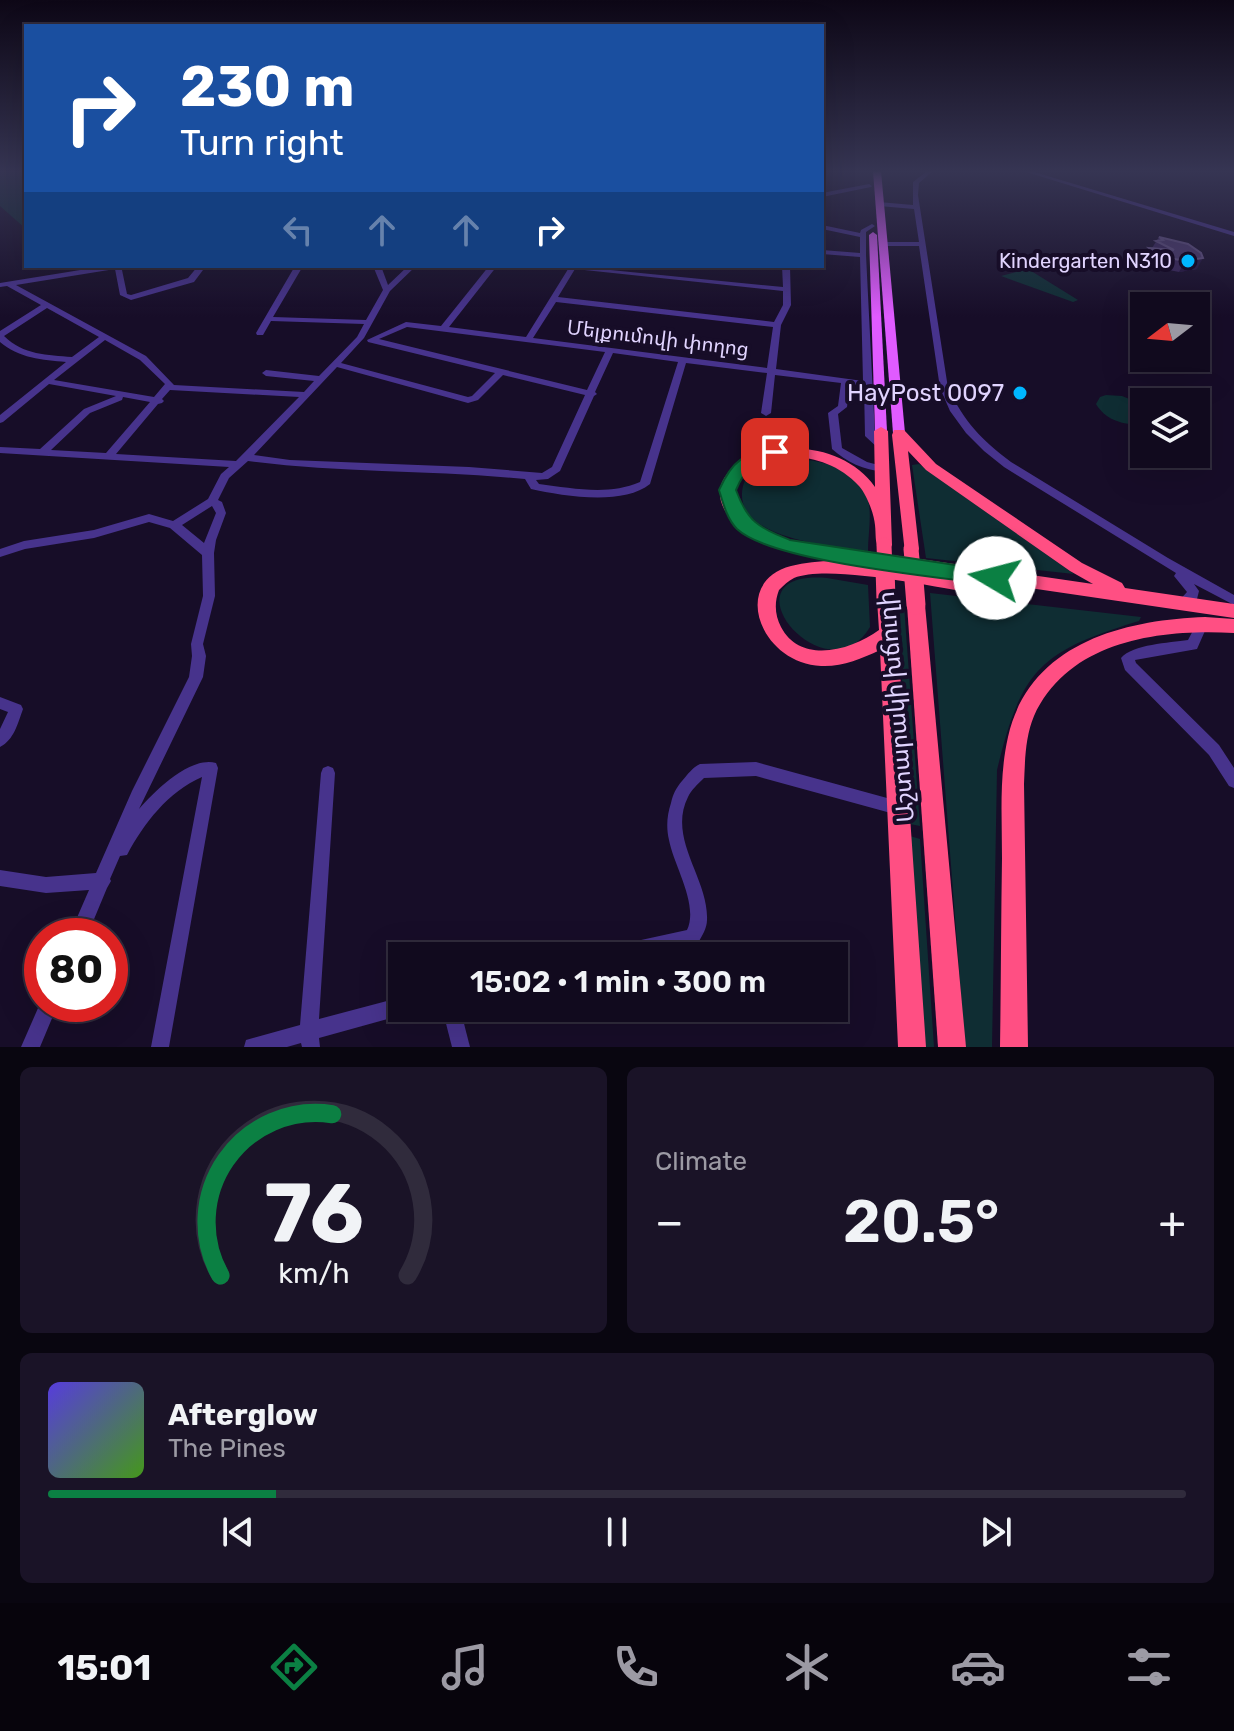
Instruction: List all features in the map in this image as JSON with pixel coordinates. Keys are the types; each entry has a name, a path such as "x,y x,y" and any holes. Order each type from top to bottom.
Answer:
{"highway":[{"name":"Աշտարակի խճուղի","path":"899,433 952,1047"},
{"path":"899,433 931,467 1064,559 1098,580 1144,598"},
{"name":"Աշտարակի խճուղի","path":"881,439 887,634 912,1047"},
{"path":"883,521 866,484 857,475 810,453 775,452 759,456 746,462 730,479 729,502 743,524 787,546 1234,611"},
{"path":"887,634 877,643 849,657 833,660 797,651 777,636 770,626 765,608 769,590 784,575 794,571 844,570 1234,619"},
{"path":"1014,1047 1013,784 1015,749 1026,712 1053,674 1085,650 1140,631 1202,624 1234,626"}],"main road":[{"name":"Աշտարակի խճուղի","path":"872,220 881,439"},
{"name":"Աշտարակի խճուղի","path":"880,220 899,433"},
{"path":"875,324 889,326"}],"street":[{"path":"919,220 944,388 954,411 974,435 1007,463 1161,560 1234,600"},
{"path":"1193,220 1234,232"},
{"path":"1195,220 1234,232"},
{"path":"872,226 863,231 870,436 881,439"},
{"path":"824,227 863,236"},
{"path":"882,244 923,244"},
{"path":"824,252 863,255"},
{"path":"4,284 118,268 124,295 131,298 191,280 200,268"},
{"path":"260,333 298,268"},
{"path":"378,268 387,290"},
{"path":"174,525 212,501 225,476 360,338 387,290 410,268"},
{"path":"443,329 491,268"},
{"path":"528,340 572,268"},
{"path":"591,268 784,289"},
{"path":"766,413 777,325 787,305 784,289 786,268"},
{"path":"4,284 143,358 166,378 169,387"},
{"path":"552,299 777,325"},
{"path":"46,305 0,336 8,347 35,356 74,360"},
{"path":"267,319 369,322"},
{"name":"Մելքումովի փողոց","path":"371,340 406,324 868,384"},
{"path":"0,420 104,337"},
{"path":"360,338 592,394"},
{"path":"0,450 544,477 556,469 610,350"},
{"path":"529,476 535,487 557,489 631,492 645,484 683,360"},
{"path":"335,364 468,400 475,398 502,371"},
{"path":"266,373 320,379"},
{"path":"47,381 159,401"},
{"path":"846,381 842,407 833,413 837,449 864,465 882,469"},
{"path":"169,387 305,395"},
{"path":"109,456 169,387"},
{"path":"43,452 95,406 125,396"},
{"path":"86,918 131,808 196,677 197,644 209,596 208,553 221,513 212,501"},
{"path":"0,553 24,545 94,534 149,518 174,525 208,553"},
{"path":"1161,560 1193,591 1193,596 1182,604"},
{"path":"1202,624 1192,645 1134,654 1128,658 1130,666 1214,750 1234,781"},
{"path":"0,703 16,709 10,727 0,741"},
{"path":"103,881 130,831 150,808 187,778 201,769 211,768 160,1047"},
{"path":"670,942 692,937 698,930 700,913 673,831 678,801 700,771 756,769 898,808"},
{"path":"310,1039 328,773"},
{"path":"0,878 46,885 103,881"},
{"path":"253,1047 310,1039 388,1011"},
{"path":"30,1047 41,1022"},
{"path":"455,1022 461,1047"}],"green space":[{"path":"1028,269 1078,300 1073,302 1001,276"},
{"path":"1122,396 1130,399 1130,424 1105,415 1096,404 1100,397"},
{"path":"782,459 820,462 855,479 868,500 868,551 789,537 768,529 753,518 743,504 745,480 758,467"},
{"path":"919,464 1074,574 926,558 912,465"},
{"path":"827,578 868,585 870,627 851,646 829,649 808,642 791,627 781,609 781,592 795,581"},
{"path":"930,593 1141,617 1139,621 1078,643 1057,655 1040,669 1026,687 1015,709 997,770 992,1047 965,1047"},
{"path":"898,604 904,605 920,826 910,824"},
{"path":"910,836 920,839 934,1047 922,1047"}],"building":[{"path":"1159,237 1188,244 1203,258 1185,261 1159,256 1149,248 1174,250 1156,241 1163,240"}],"place":[{"name":"Kindergarten N310","path":"1188,261"},
{"name":"HayPost 0097","path":"1020,393"}],"route":[{"path":"775,452 746,462 736,470 727,490 729,502 743,524 758,534 787,546 995,578"}]}
